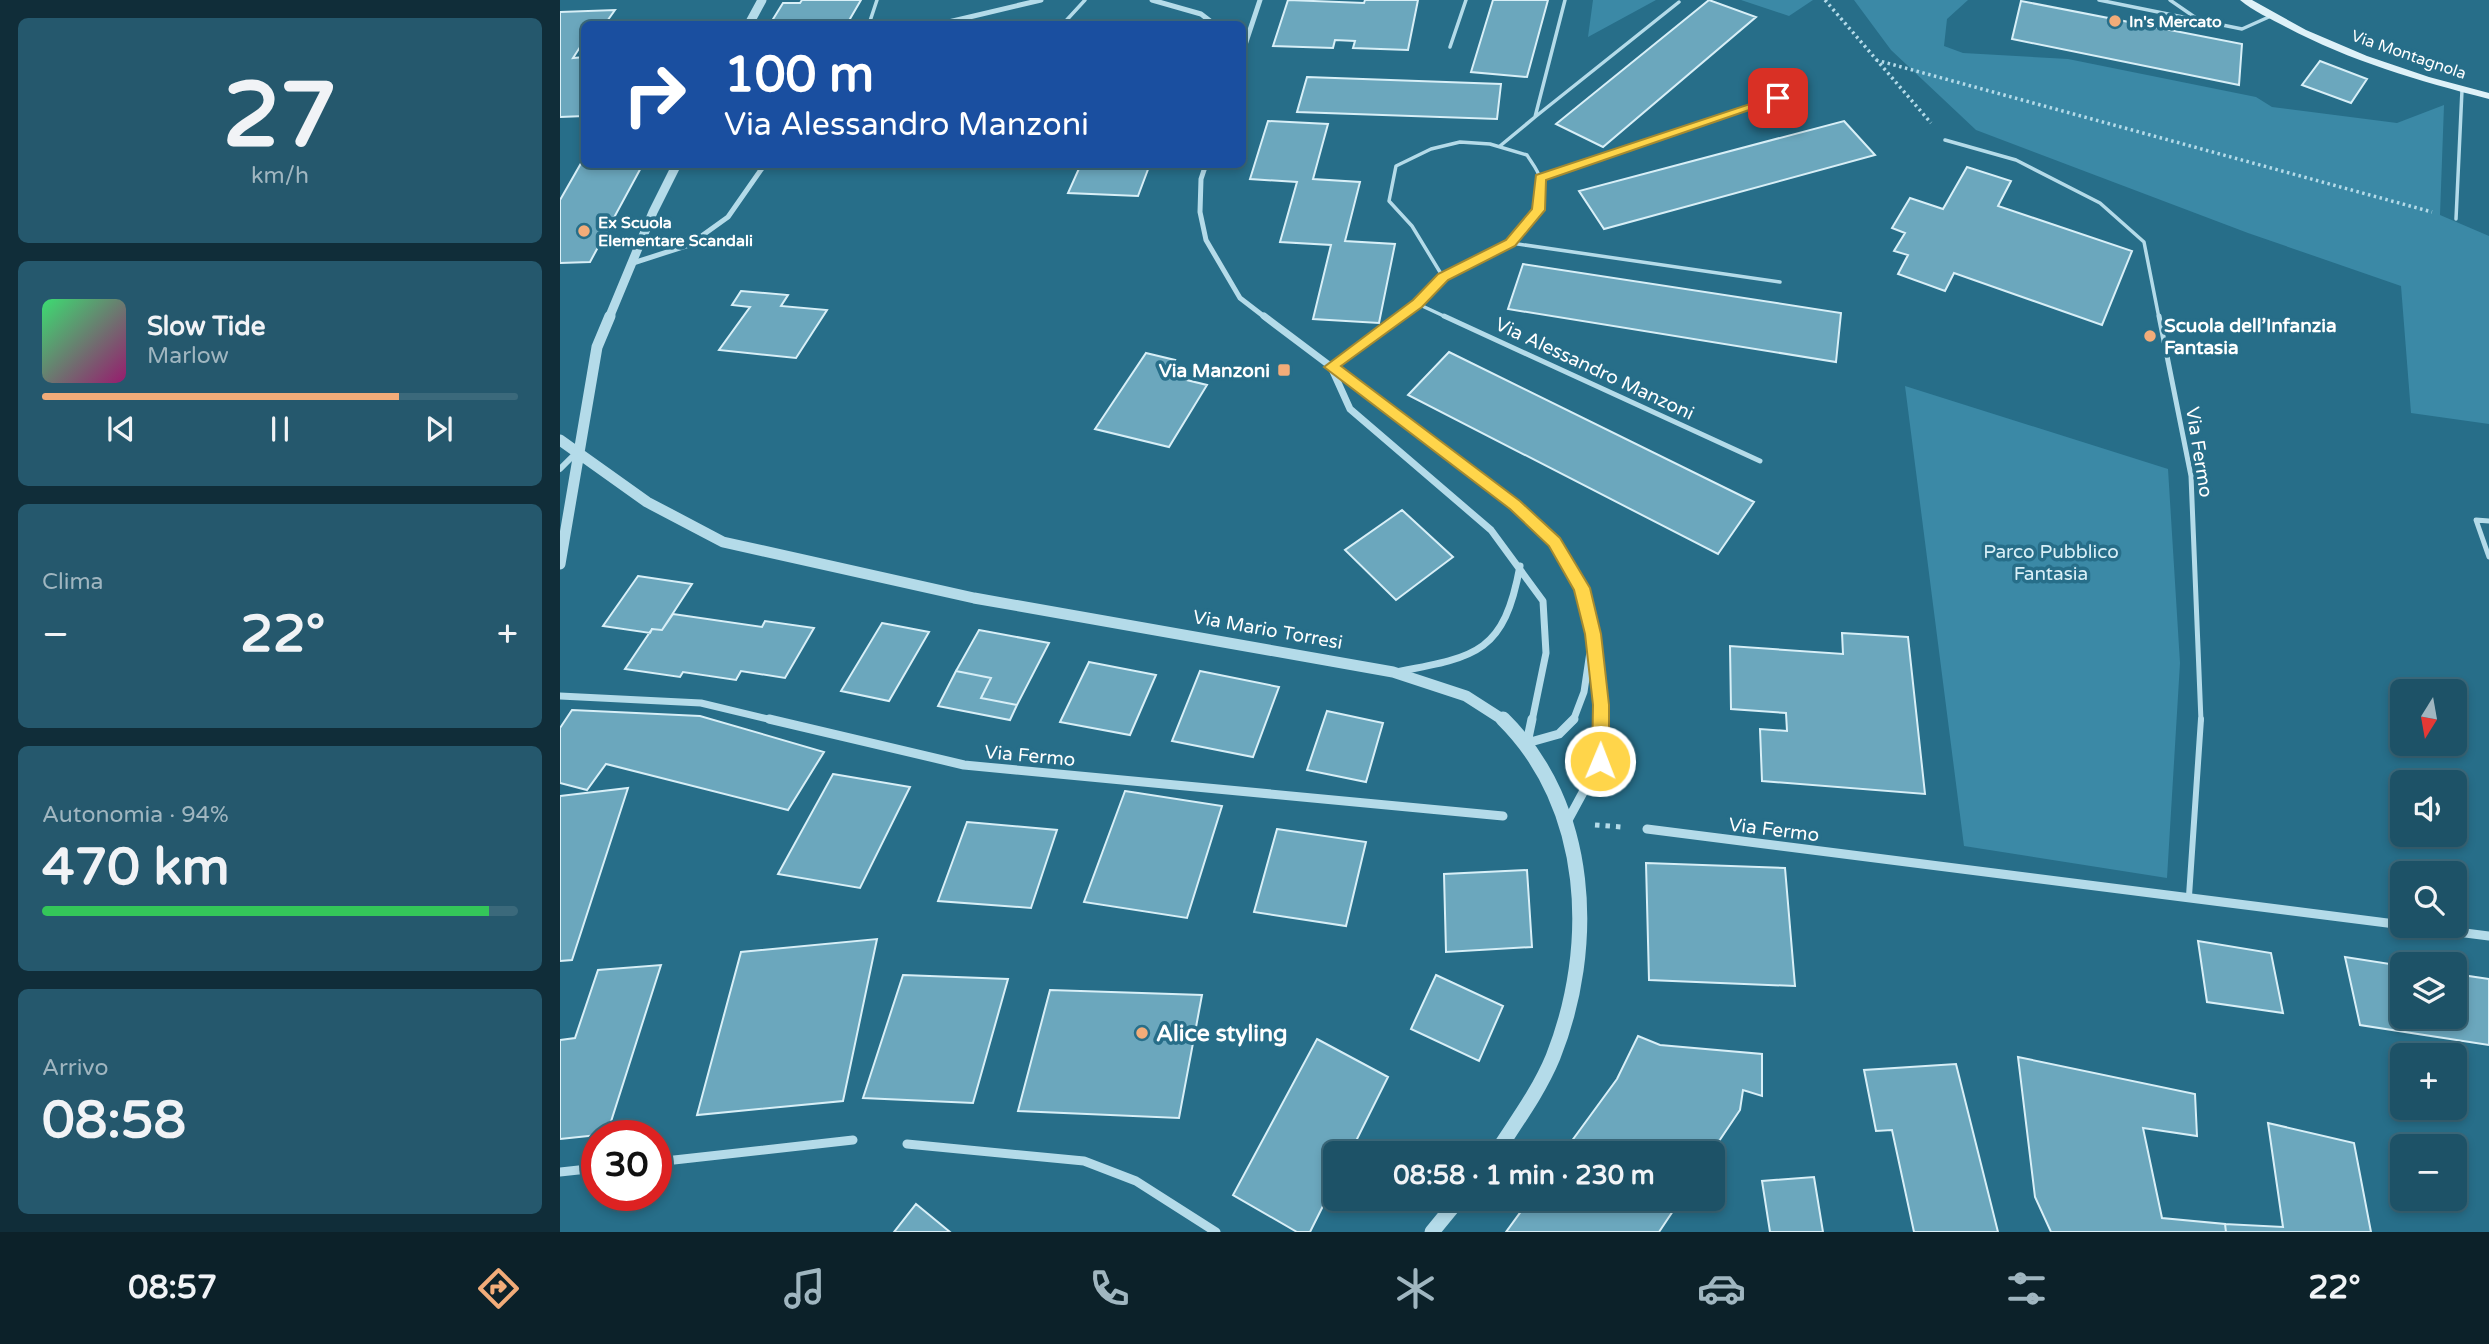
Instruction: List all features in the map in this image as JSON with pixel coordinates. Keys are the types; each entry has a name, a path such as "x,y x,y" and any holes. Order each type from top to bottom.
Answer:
{"main road":[{"name":"Via Montagnola","path":"2245,0 2271,16 2363,58 2489,96"}],"street":[{"path":"751,21 762,0"},
{"path":"953,21 1041,0"},
{"path":"1152,0 1201,14 1210,21"},
{"path":"1246,42 1260,0"},
{"path":"560,564 597,347 653,212 675,168"},
{"path":"633,263 689,245 728,217 762,168"},
{"path":"1205,168 1201,179 1200,212 1206,240 1240,298 1331,367 1357,383 1515,505 1554,542 1582,588 1593,634 1601,705 1600,761 1567,822"},
{"path":"1331,367 1350,409 1491,530 1520,565 1543,601 1546,653 1527,743 1564,732 1576,714 1586,692 1593,634"},
{"path":"560,440 578,451"},
{"path":"560,468 578,451"},
{"name":"Via Mario Torresi","path":"578,451 648,502 723,542 974,598 1393,672 1438,684 1479,702 1527,743 1549,778 1567,822 1578,909 1569,1007 1553,1058 1534,1096 1504,1141"},
{"path":"1393,672 1446,663 1492,642 1506,626 1516,596 1520,565"},
{"name":"Via Fermo","path":"560,696 701,704 964,765 1503,816"},
{"name":"Via Fermo","path":"1647,829 2390,923"},
{"path":"2467,933 2489,936"},
{"path":"672,1159 853,1140"},
{"path":"907,1144 1084,1161 1111,1167 1137,1180 1216,1232"},
{"path":"560,1172 581,1170"},
{"path":"1432,1232 1449,1211"}],"lane":[{"path":"870,21 877,0"},
{"path":"1066,21 1084,0"},
{"path":"1450,47 1466,0"},
{"path":"1535,117 1565,0"},
{"path":"2099,0 2242,29 2271,16"},
{"path":"2170,0 2198,20"},
{"path":"1500,146 1679,2"},
{"path":"1540,178 1805,89"},
{"path":"2456,219 2462,90"},
{"path":"1331,367 1418,303 1443,277 1511,243 1539,210 1540,178 1527,155 1500,146 1453,140 1423,150 1396,166 1389,201 1412,226 1443,277"},
{"name":"Via Fermo","path":"1945,140 2016,160 2100,203 2144,242 2191,476 2201,726 2189,896"},
{"path":"1511,243 1780,282"},
{"name":"Via Alessandro Manzoni","path":"1418,303 1760,461"},
{"path":"2489,521 2476,520 2489,557"}],"path":[{"path":"1825,0 1945,140"},
{"path":"1876,60 2456,219"}],"green space":[{"path":"1593,0 1656,0 1588,37"},
{"path":"1741,0 1813,0 1789,16"},
{"path":"1854,0 1968,0 1947,19 1944,46 1963,53 2068,59 2256,97 2272,107 2397,123 2444,105 2440,215 2489,236 2489,424 2411,413 2401,286 2248,233 1976,130 1891,50"},
{"name":"Parco Pubblico Fantasia","path":"1905,386 2168,469 2180,663 2167,878 1964,846"}],"building":[{"path":"802,0 861,0 849,21 772,21 783,3 800,3"},
{"path":"1288,0 1364,3 1365,0 1418,0 1408,50 1353,48 1355,41 1335,40 1333,48 1273,46"},
{"path":"1493,0 1548,0 1527,77 1471,72"},
{"path":"1709,0 1756,17 1603,147 1556,124"},
{"path":"2021,1 2242,44 2239,85 2012,39"},
{"path":"615,10 607,21 581,21 581,46 573,58 581,57 581,116 560,117 560,12"},
{"path":"2320,61 2367,79 2351,103 2302,85"},
{"path":"1307,77 1501,84 1497,119 1297,112"},
{"path":"1268,121 1328,124 1313,179 1360,182 1345,241 1395,244 1379,323 1313,319 1331,245 1280,242 1297,182 1250,179"},
{"path":"1844,121 1875,155 1604,229 1579,191"},
{"name":"Ex Scuola Elementare Scandali","path":"581,163 581,168 641,168 590,262 560,263 560,200"},
{"path":"1967,167 2011,181 1998,206 2132,251 2102,325 1954,273 1945,291 1898,274 1908,255 1894,251 1905,233 1892,228 1910,198 1943,209"},
{"path":"1079,168 1148,168 1138,196 1068,193"},
{"path":"1523,264 1841,313 1836,362 1508,309"},
{"path":"741,291 788,295 781,306 827,310 796,358 719,350 750,307 732,305"},
{"path":"1449,352 1754,502 1718,554 1408,395"},
{"path":"1146,353 1175,360 1166,375 1207,385 1169,447 1095,429"},
{"path":"1402,510 1453,557 1396,600 1345,550"},
{"path":"638,576 692,584 662,630 652,629 650,633 603,626"},
{"path":"673,614 762,627 765,621 814,628 785,678 741,671 736,680 683,672 680,677 625,669 652,629 662,630"},
{"path":"882,623 929,632 889,701 841,691"},
{"path":"979,630 1049,643 1017,705 981,698 991,678 956,671"},
{"path":"1842,633 1908,637 1925,794 1762,781 1760,729 1787,731 1786,713 1731,709 1730,646 1843,654"},
{"path":"1089,662 1156,675 1130,735 1060,722"},
{"path":"956,671 991,678 981,698 1017,705 1010,720 938,706"},
{"path":"1200,671 1279,687 1253,757 1172,741"},
{"path":"572,710 700,716 824,752 788,810 606,764 587,790 560,783 560,728"},
{"path":"1327,711 1383,723 1366,782 1307,770"},
{"path":"833,774 910,787 860,888 778,874"},
{"path":"628,788 572,960 560,961 560,796"},
{"path":"1125,791 1222,806 1187,918 1084,902"},
{"path":"967,822 1057,830 1031,908 938,901"},
{"path":"1277,829 1366,842 1346,926 1254,912"},
{"path":"1646,863 1785,868 1795,986 1649,980"},
{"path":"1527,870 1532,947 1446,952 1444,874"},
{"path":"877,939 843,1101 697,1115 741,952"},
{"path":"2198,941 2271,953 2283,1013 2207,1002"},
{"path":"2345,957 2390,964 2390,1029 2467,1029 2467,976 2489,979 2489,1045 2360,1025"},
{"path":"661,965 611,1120 581,1120 581,1137 560,1139 560,1040 575,1038 598,970"},
{"path":"903,975 1008,979 973,1103 863,1098"},
{"path":"1436,975 1503,1006 1479,1061 1411,1029"},
{"path":"1050,990 1202,995 1179,1118 1018,1111"},
{"path":"1638,1036 1660,1045 1762,1054 1762,1096 1743,1090 1740,1110 1719,1141 1572,1141 1617,1079"},
{"path":"1317,1039 1388,1077 1356,1141 1323,1141 1323,1206 1310,1232 1297,1232 1233,1195"},
{"path":"2018,1057 2195,1094 2197,1136 2143,1128 2162,1218 2225,1224 2226,1232 2051,1232 2035,1197"},
{"path":"1956,1064 1998,1232 1914,1232 1892,1130 1876,1131 1864,1070"},
{"path":"2268,1123 2354,1143 2371,1232 2226,1232 2225,1224 2283,1227"},
{"path":"1814,1177 1823,1232 1770,1232 1762,1181"},
{"path":"916,1204 950,1232 894,1232"},
{"path":"1521,1211 1673,1211 1659,1232 1506,1232"}],"place":[{"name":"In's Mercato","path":"2115,21"},
{"name":"Ex Scuola Elementare Scandali","path":"584,231"},
{"name":"Scuola dell’Infanzia Fantasia","path":"2150,336"},
{"name":"Via Manzoni","path":"1284,370"},
{"name":"Alice styling","path":"1142,1033"}],"route":[{"path":"1600,761 1601,705 1593,634 1582,588 1554,542 1515,505 1357,383 1331,367 1347,352 1418,303 1443,277 1511,243 1539,210 1540,178 1778,98"}]}
